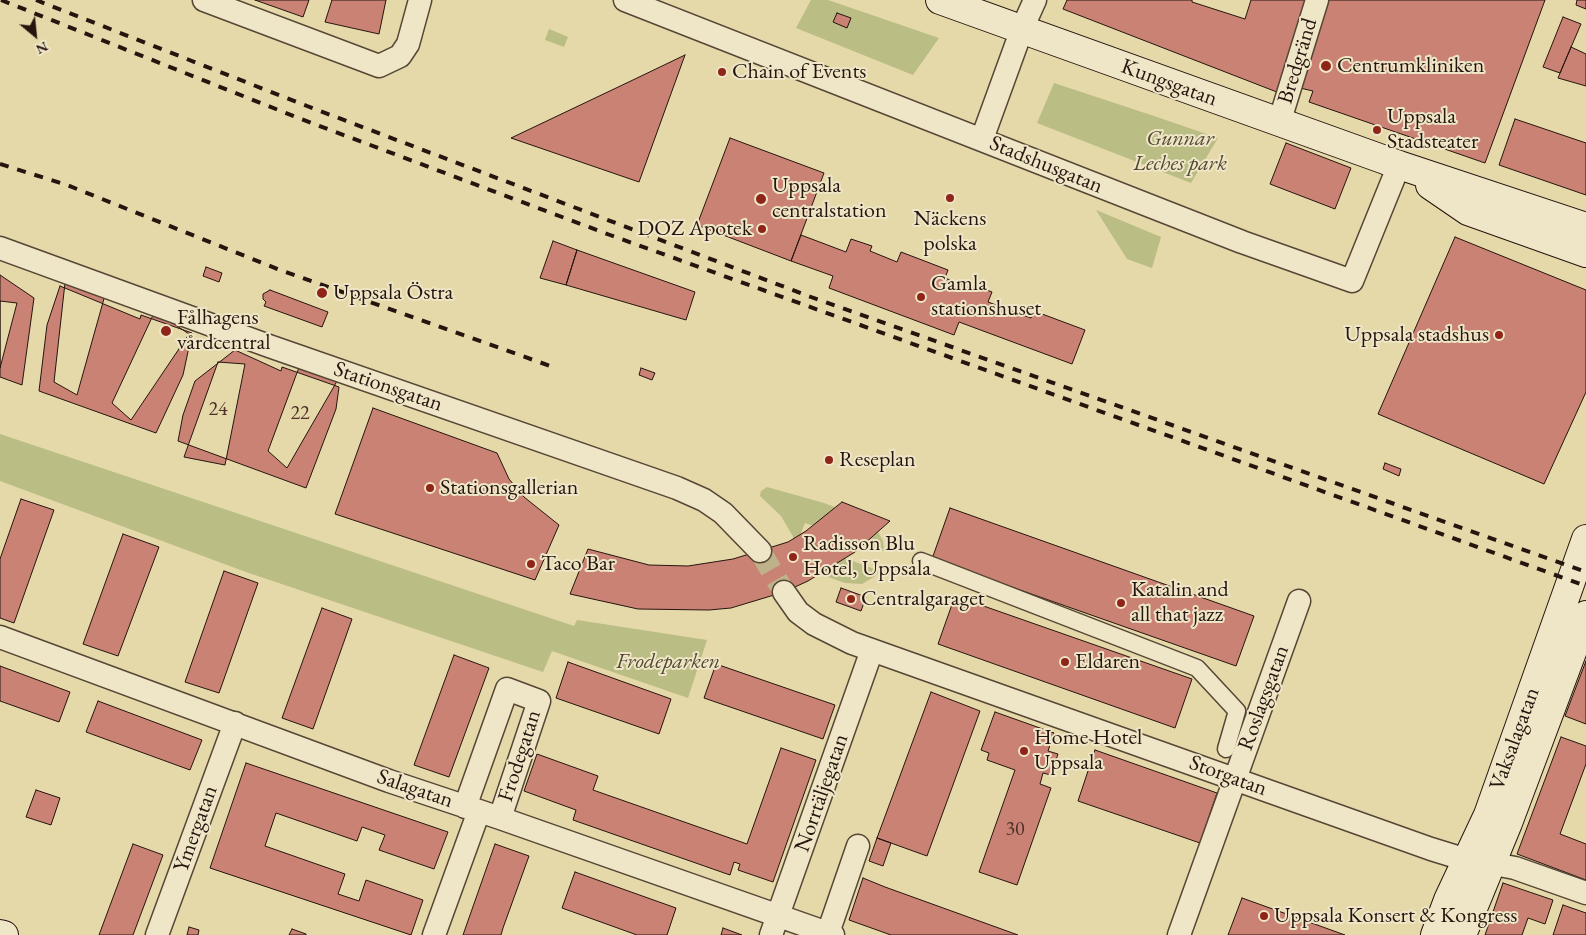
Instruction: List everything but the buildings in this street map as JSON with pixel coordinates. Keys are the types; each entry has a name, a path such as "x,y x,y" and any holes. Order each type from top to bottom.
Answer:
{"main road":[{"name":"Kungsgatan","path":"940,0 1279,123 1586,227"},
{"name":"Kungsgatan","path":"1399,165 1468,211 1586,253"},
{"path":"1468,211 1586,267"},
{"name":"Vaksalagatan","path":"1462,935 1490,808 1586,539"},
{"name":"Vaksalagatan","path":"1436,935 1448,900 1479,861 1586,615"},
{"path":"0,934 4,935"}],"street":[{"path":"204,0 379,66 400,56 408,44 420,0"},
{"name":"Stadshusgatan","path":"625,0 1242,242 1352,281 1399,165"},
{"path":"982,139 1022,29 1035,0"},
{"name":"Bredgränd","path":"1279,123 1317,0"},
{"name":"Stationsgatan","path":"0,248 269,346 677,488 704,500 723,513 760,551"},
{"path":"921,561 1197,668 1237,711 1226,749"},
{"path":"784,592 798,612 814,624 852,644 872,650"},
{"name":"Roslagsgatan","path":"1179,935 1300,601"},
{"name":"Salagatan","path":"0,637 389,781 500,818 775,925 830,934"},
{"name":"Storgatan","path":"872,650 1431,849 1515,868 1586,893"},
{"name":"Norrtäljegatan","path":"775,925 872,650"},
{"name":"Frodegatan","path":"434,935 507,689 539,701 500,818"},
{"name":"Ymergatan","path":"157,935 234,723"},
{"path":"830,934 858,846"}],"green space":[{"path":"811,0 828,0 939,38 913,75 796,28"},
{"path":"549,29 568,37 564,47 545,40"},
{"name":"Gunnar Leches park","path":"1054,83 1218,138 1191,183 1037,123"},
{"path":"1096,210 1161,237 1152,268 1127,259"},
{"name":"Frodeparken","path":"0,434 574,626 577,620 707,640 688,698 552,651 543,672 246,572 0,481"},
{"path":"767,487 824,503 868,520 874,525 883,541 884,551 805,523 798,541 880,571 862,584 845,583 828,577 799,547 781,516 760,496 761,491"}],"tunnel":[{"path":"760,551 784,592"}],"railway":[{"path":"1,0 301,119 610,235 1586,586"},
{"path":"36,0 307,106 811,297 1586,572"},
{"path":"0,164 67,185 280,270 556,368"}],"place":[{"name":"Centrumkliniken","path":"1326,66"},
{"name":"Chain of Events","path":"722,72"},
{"name":"Uppsala Stadsteater","path":"1377,130"},
{"name":"Näckens polska","path":"950,198"},
{"name":"Uppsala centralstation","path":"761,199"},
{"name":"DOZ Apotek","path":"762,229"},
{"name":"Uppsala Östra","path":"322,293"},
{"name":"Gamla stationshuset","path":"921,297"},
{"name":"Fålhagens vårdcentral","path":"166,331"},
{"name":"Uppsala stadshus","path":"1499,335"},
{"name":"Reseplan","path":"829,460"},
{"name":"Stationsgallerian","path":"430,488"},
{"name":"Radisson Blu Hotel, Uppsala","path":"793,557"},
{"name":"Taco Bar","path":"531,564"},
{"name":"Centralgaraget","path":"851,599"},
{"name":"Katalin and all that jazz","path":"1121,603"},
{"name":"Eldaren","path":"1065,662"},
{"name":"Home Hotel Uppsala","path":"1024,751"},
{"name":"Uppsala Konsert & Kongress","path":"1264,916"}]}
